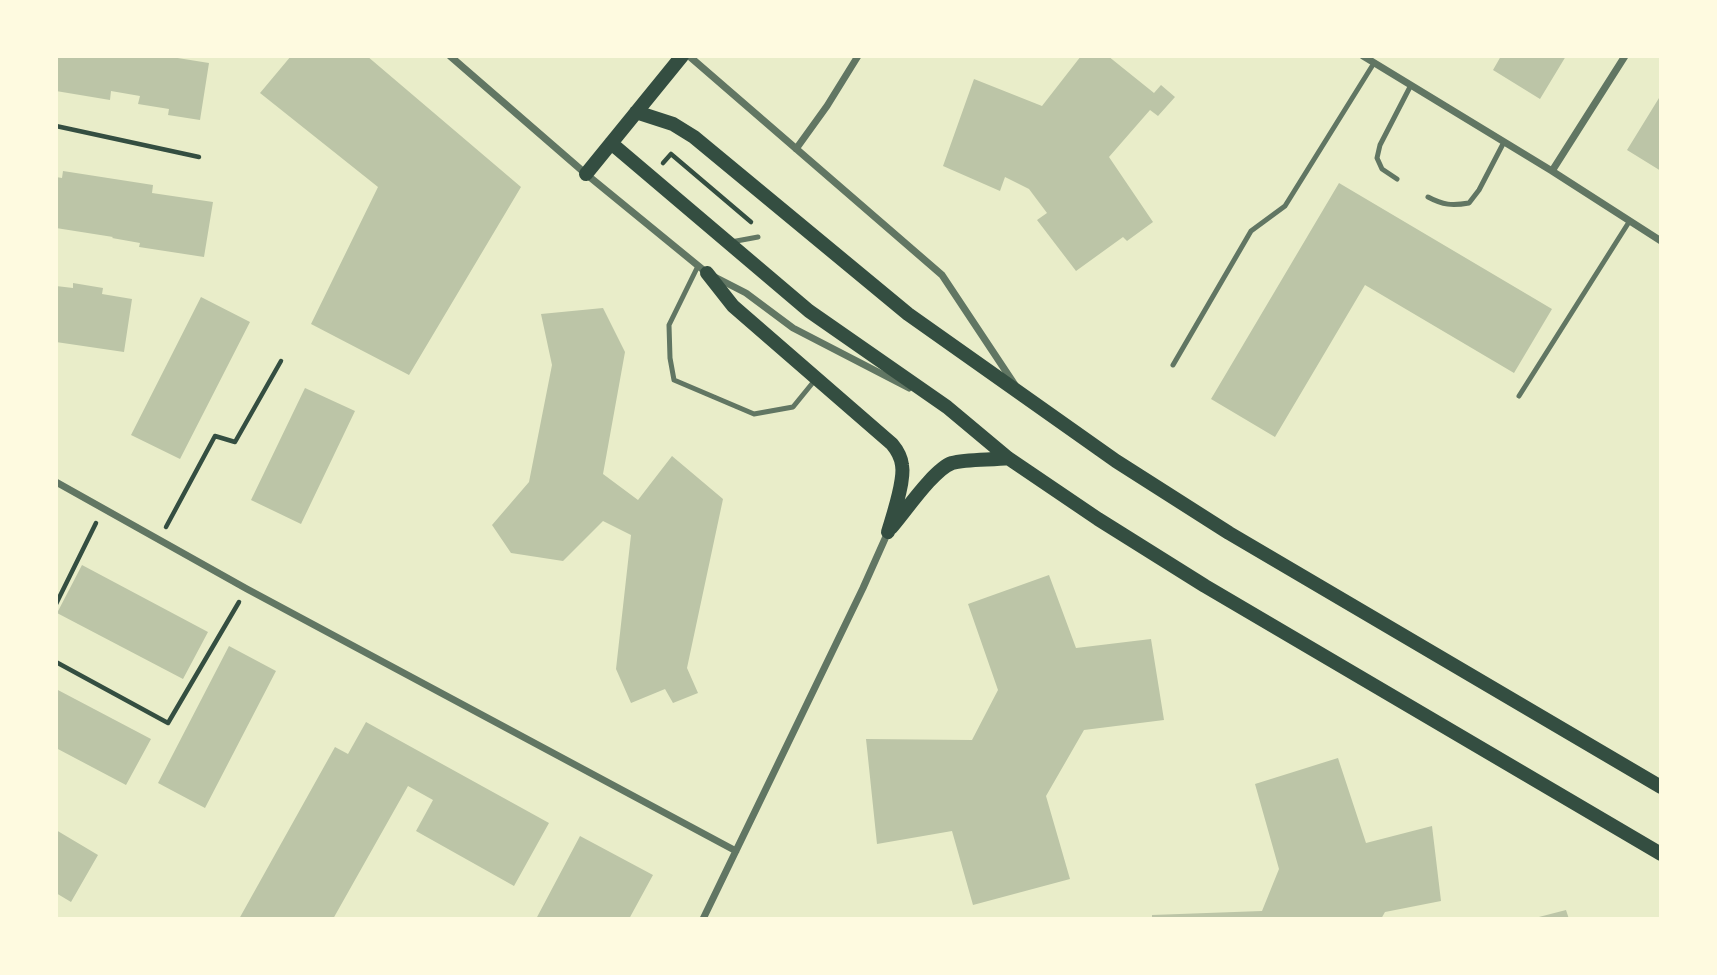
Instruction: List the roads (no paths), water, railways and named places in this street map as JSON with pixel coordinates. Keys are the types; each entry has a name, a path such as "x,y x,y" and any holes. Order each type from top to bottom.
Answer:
{"main road":[{"path":"586,174 682,56"},
{"path":"636,112 673,124 694,137 908,314 1116,461 1230,533 1661,786"},
{"path":"611,143 809,311 947,407 1009,458 1098,519 1173,567 1661,854"},
{"path":"702,269 733,306 886,437 899,453 902,476 888,532"},
{"path":"888,532 942,469 953,463 1009,458"}],"street":[{"path":"450,56 586,174 702,269 746,293 793,328 947,407"},
{"path":"689,56 942,275 1019,391"},
{"path":"796,149 858,56"},
{"path":"1363,56 1661,241"},
{"path":"1552,171 1625,56"},
{"path":"56,482 247,589 736,851"},
{"path":"702,919 888,532"}],"lane":[{"path":"1173,365 1251,231 1285,206 1374,63"},
{"path":"1397,178 1382,169 1377,158 1380,145 1411,85"},
{"path":"1428,197 1452,206 1469,203 1479,190 1504,142"},
{"path":"1519,396 1629,222"},
{"path":"728,242 758,237"},
{"path":"702,269 668,325 674,380 754,414 793,407 816,378"}]}
